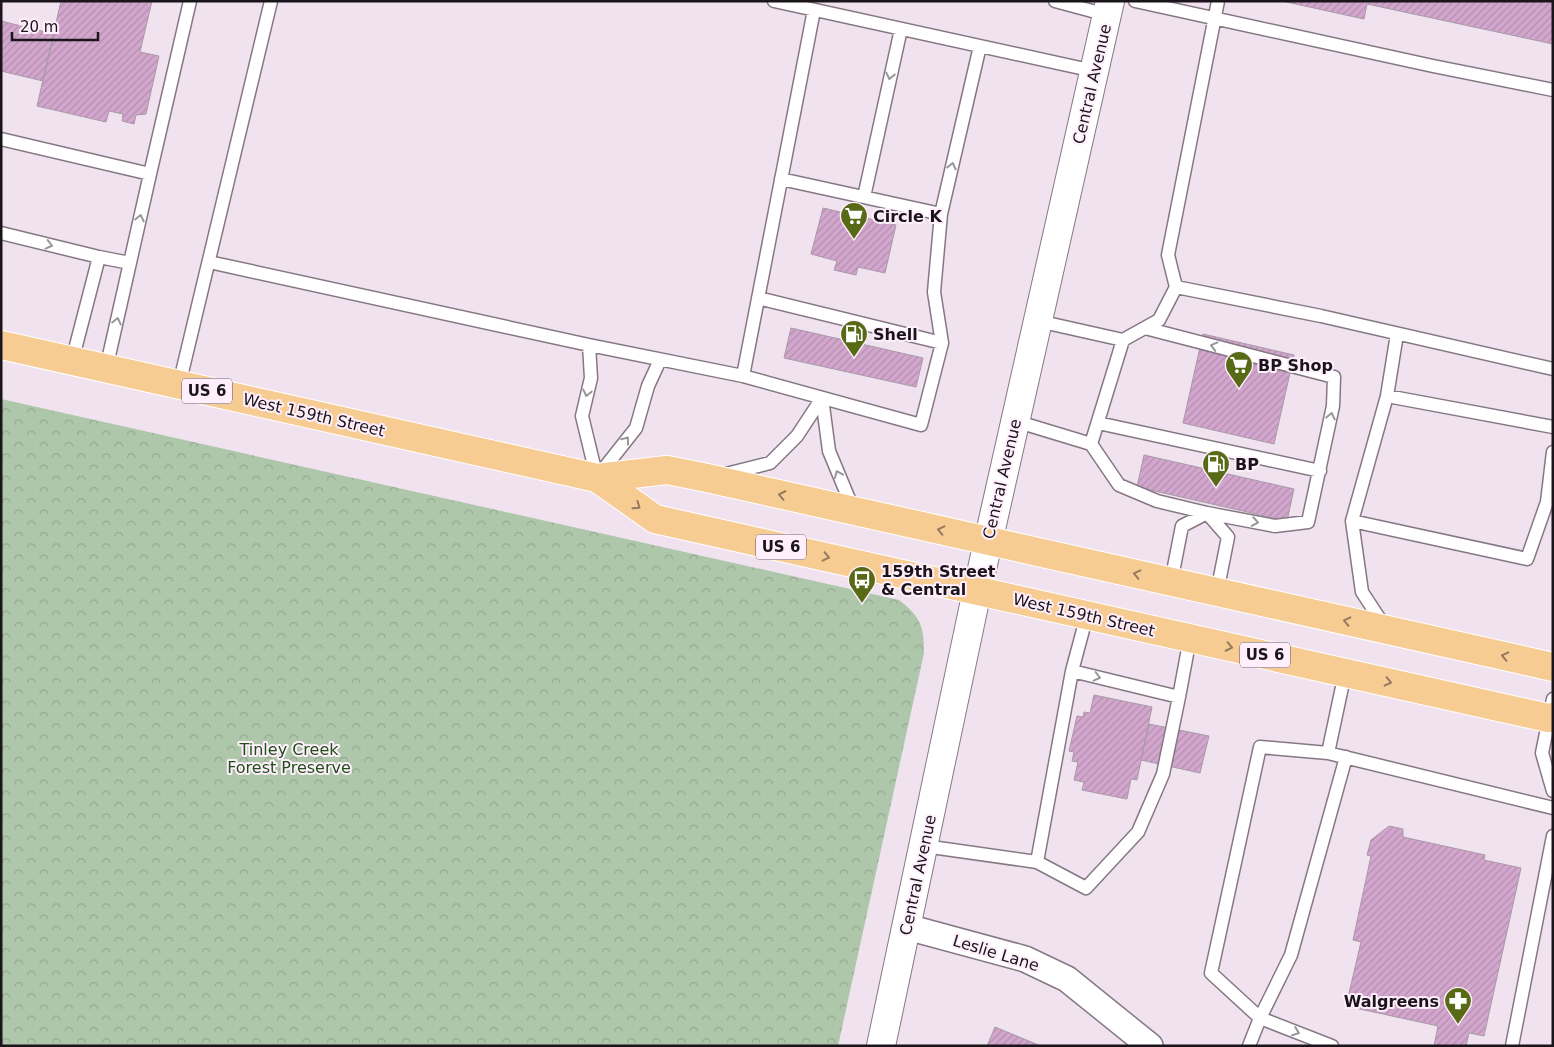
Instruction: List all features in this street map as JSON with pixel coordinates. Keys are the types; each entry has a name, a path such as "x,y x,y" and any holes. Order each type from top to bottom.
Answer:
{"main road":[{"name":"West 159th Street","path":"1,345 597,478 667,470 707,478 1553,667"},
{"name":"West 159th Street","path":"597,478 655,519 1345,673 1551,711"}],"street":[{"name":"Central Avenue","path":"881,1046 977,591 1109,8"},
{"name":"Leslie Lane","path":"907,927 1025,959 1067,979 1150,1046"}],"lane":[{"path":"106,369 190,1"},
{"path":"179,385 271,1"},
{"path":"774,1 1094,71"},
{"path":"1055,1 1109,8"},
{"path":"1135,1 1553,90"},
{"path":"1038,320 1123,340 1159,320 1176,287 1168,255 1218,1"},
{"path":"743,376 814,10"},
{"path":"864,197 901,29"},
{"path":"209,262 588,345 743,376 921,425 942,343 934,292 941,214 980,46"},
{"path":"1,139 150,174"},
{"path":"781,179 941,214"},
{"path":"1,234 130,263"},
{"path":"72,361 99,257"},
{"path":"1176,287 1320,316 1553,368"},
{"path":"758,298 942,343"},
{"path":"1015,421 1091,444 1119,485 1157,501 1275,526 1308,522 1333,406 1334,377 1145,328"},
{"path":"1386,630 1362,592 1352,522 1387,396 1398,334"},
{"path":"1091,444 1123,340"},
{"path":"588,345 591,378 582,416 597,478"},
{"path":"597,478 636,428 648,386 660,360"},
{"path":"1387,396 1553,427"},
{"path":"707,478 770,463 797,436 822,398"},
{"path":"822,398 829,451 849,499 865,513"},
{"path":"1098,423 1320,471"},
{"path":"1352,522 1527,559 1547,502 1553,452"},
{"path":"1171,582 1182,526 1207,513"},
{"path":"1207,513 1228,536 1217,592"},
{"path":"1037,862 1072,671 1087,615"},
{"path":"924,846 1037,862 1086,888 1138,832 1162,774 1190,638"},
{"path":"1072,671 1179,697"},
{"path":"1328,753 1345,673"},
{"path":"1551,711 1542,753 1553,791"},
{"path":"1332,1046 1260,1018 1212,973 1260,747 1328,753 1553,808"},
{"path":"1249,1046 1260,1018 1291,956 1346,757"},
{"path":"1512,1046 1553,836"}],"green space":[{"name":"Tinley Creek Forest Preserve","path":"1,399 899,600 912,611 919,622 922,629 924,653 838,1046 1,1046"}],"building":[{"path":"61,1 152,1 140,52 159,56 146,114 136,115 134,124 122,121 123,114 109,111 106,122 37,106"},
{"path":"1282,1 1553,1 1553,44 1367,4 1364,19"},
{"path":"1,21 54,34 43,81 1,71"},
{"name":"Circle K","path":"823,208 896,225 885,273 858,267 856,275 834,270 837,261 811,254"},
{"name":"Shell","path":"791,328 923,358 916,387 784,358"},
{"name":"BP Shop","path":"1203,334 1294,355 1274,444 1183,423"},
{"name":"BP","path":"1144,455 1294,489 1287,521 1137,487"},
{"path":"1094,695 1152,707 1137,780 1131,779 1127,799 1082,790 1084,782 1074,780 1078,762 1072,761 1074,752 1069,751 1077,716 1083,717 1084,712 1090,713"},
{"path":"1149,724 1209,736 1200,773 1141,760"},
{"name":"Walgreens","path":"1389,826 1403,829 1403,837 1485,855 1484,860 1521,868 1484,1036 1469,1033 1466,1046 1434,1046 1438,1026 1346,1006 1361,942 1353,940 1371,856 1367,855 1371,840"},
{"path":"995,1027 1041,1046 987,1046"}],"place":[{"name":"Circle K","path":"854,240"},
{"name":"Shell","path":"854,358"},
{"name":"BP Shop","path":"1239,389"},
{"name":"BP","path":"1216,488"},
{"name":"159th Street & Central","path":"862,604"},
{"name":"Walgreens","path":"1458,1025"}]}
